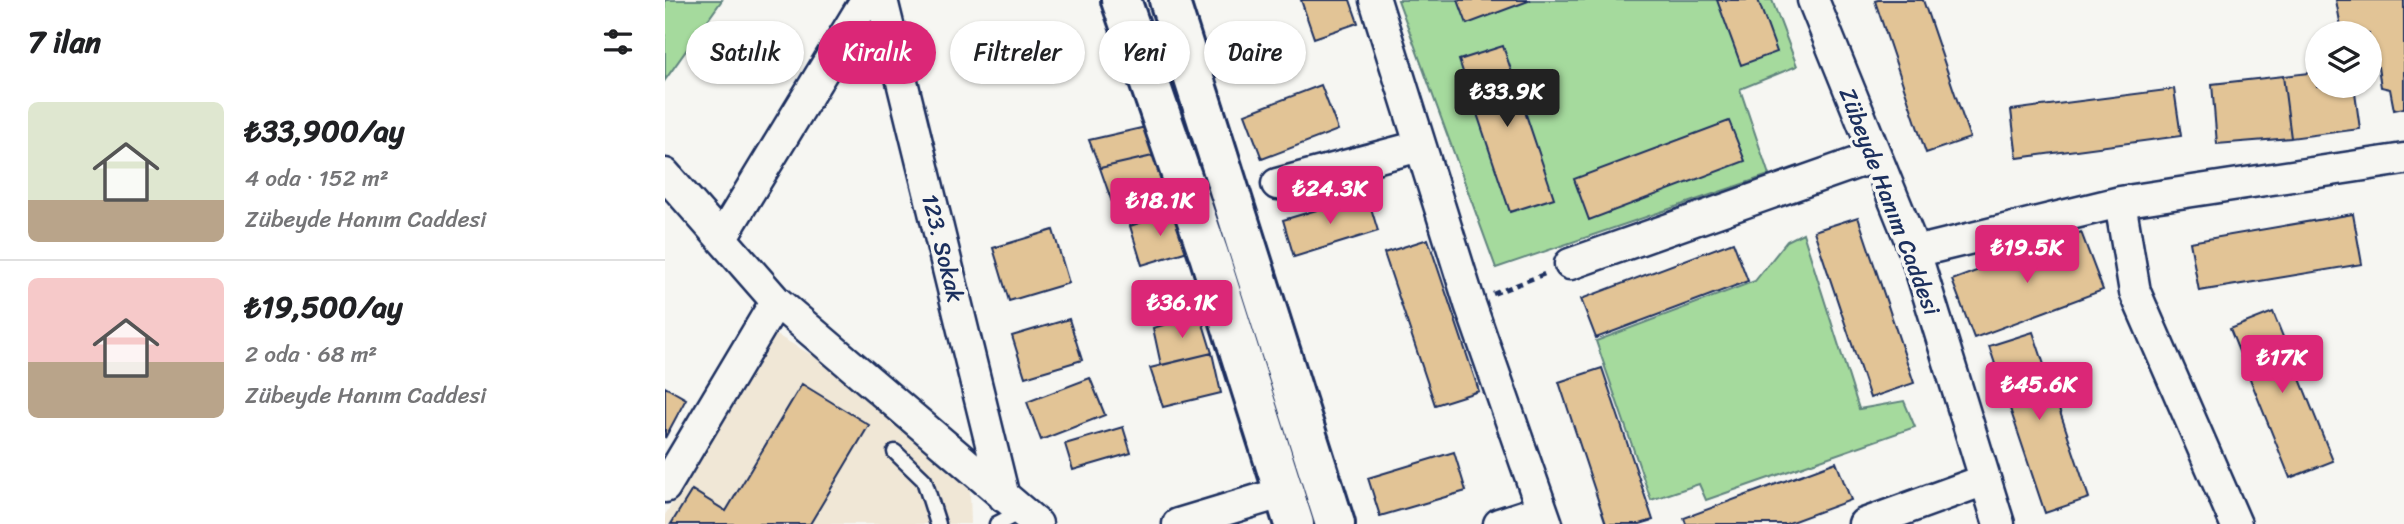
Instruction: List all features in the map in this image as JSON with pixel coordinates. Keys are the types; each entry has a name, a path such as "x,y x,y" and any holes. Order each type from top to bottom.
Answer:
{"main road":[{"path":"1121,0 1209,255 1289,508"},
{"path":"1169,0 1335,524"}],"street":[{"path":"722,237 866,0"},
{"name":"123. Sokak","path":"882,0 1015,514"},
{"path":"1375,0 1470,304 1544,517 1499,524"},
{"name":"Zübeyde Hanım Caddesi","path":"1812,0 1915,252 1999,524"},
{"path":"1277,184 1420,146"},
{"path":"1570,264 1876,156"},
{"path":"1915,252 2120,202 2404,159"},
{"path":"665,174 776,301 1015,514"},
{"path":"2120,202 2135,292 2236,524"},
{"path":"665,487 776,301"},
{"path":"1864,524 1985,480"},
{"path":"1178,524 1289,508"}],"lane":[{"path":"895,453 924,480 938,524"}],"path":[{"path":"1470,304 1570,264"}],"shaded area":[{"path":"773,333 840,371 970,490 971,524 665,524 665,515"}],"green space":[{"path":"665,0 722,0 707,21 686,21 686,51 665,80"},
{"path":"1398,0 1772,0 1797,66 1740,89 1769,175 1496,268"},
{"path":"1803,233 1859,409 1904,401 1915,427 1706,500 1699,484 1651,500 1596,341 1755,281 1787,241"}],"building":[{"path":"1301,0 1350,0 1358,23 1314,38"},
{"path":"1458,0 1531,0 1467,24"},
{"path":"1717,0 1758,0 1777,52 1741,65"},
{"path":"1923,0 1970,138 1926,153 1875,1"},
{"path":"2336,0 2404,0 2404,108 2394,110 2390,89 2382,87 2382,21 2340,21"},
{"path":"1503,46 1554,198 1510,212 1459,60"},
{"path":"2305,73 2305,98 2356,98 2360,129 2291,138 2283,76"},
{"path":"2283,76 2291,138 2217,144 2212,84"},
{"path":"1321,85 1338,130 1262,159 1245,114"},
{"path":"2174,89 2181,136 2017,158 2011,110"},
{"path":"1729,121 1745,161 1589,220 1574,179"},
{"path":"1146,127 1157,155 1100,168 1089,140"},
{"path":"1157,155 1165,186 1113,205 1100,168"},
{"path":"1367,195 1378,231 1294,257 1283,220"},
{"path":"1178,210 1191,250 1142,265 1130,226"},
{"path":"2353,214 2362,264 2199,291 2190,242"},
{"path":"1858,217 1914,383 1870,398 1814,231"},
{"path":"1053,230 1069,283 1009,301 993,248"},
{"path":"2081,232 2103,290 1974,338 1952,280"},
{"path":"1428,239 1479,391 1435,405 1384,253"},
{"path":"1733,242 1748,281 1596,338 1581,299"},
{"path":"2273,312 2333,461 2290,478 2230,329"},
{"path":"1200,314 1212,353 1161,365 1153,328"},
{"path":"1069,319 1082,360 1025,377 1012,336"},
{"path":"2033,332 2089,498 2045,513 1989,346"},
{"path":"1212,353 1221,393 1163,407 1150,368"},
{"path":"1602,368 1653,520 1640,524 1606,524 1559,382"},
{"path":"1090,378 1105,415 1041,440 1027,402"},
{"path":"802,384 869,425 810,524 671,524 692,490 726,511"},
{"path":"665,387 686,399 665,438"},
{"path":"1123,427 1131,453 1073,470 1065,444"},
{"path":"1454,452 1466,491 1380,516 1368,478"},
{"path":"1836,462 1851,500 1786,524 1686,524 1684,518"}]}
